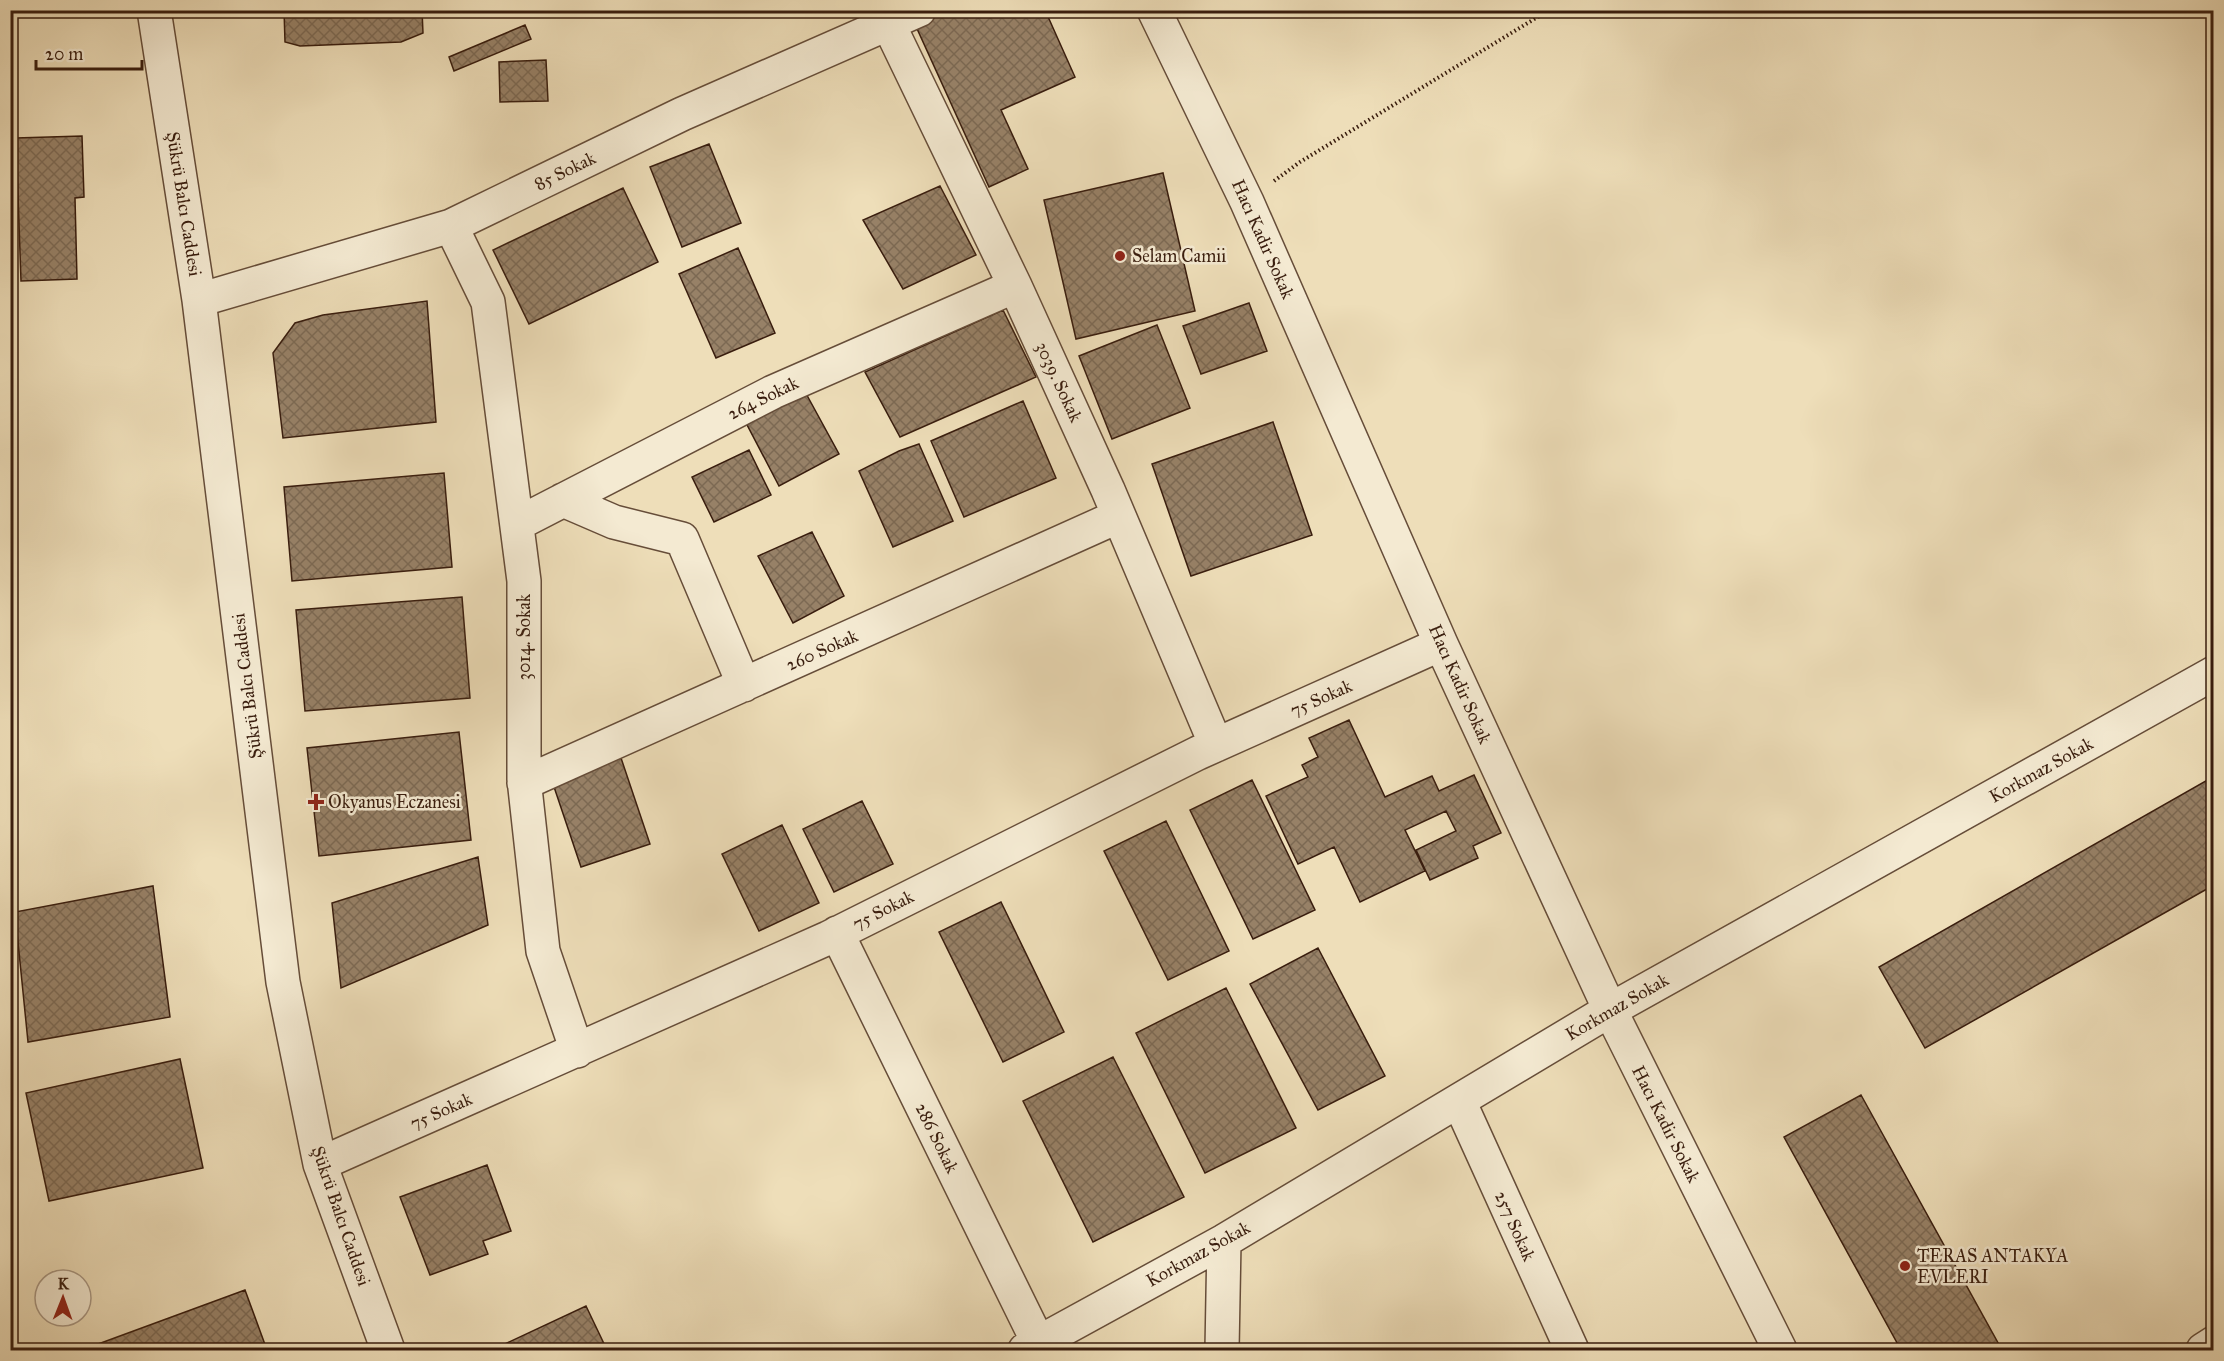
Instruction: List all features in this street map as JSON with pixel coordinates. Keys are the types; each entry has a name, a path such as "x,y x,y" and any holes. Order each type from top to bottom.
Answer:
{"street":[{"name":"Şükrü Balcı Caddesi","path":"154,10 199,300 283,982 320,1164 388,1350"},
{"name":"85 Sokak","path":"199,300 451,226 682,114 920,10"},
{"name":"Hacı Kadir Sokak","path":"1154,10 1247,202 1442,644 1610,1010 1780,1350"},
{"name":"3039. Sokak","path":"889,25 1015,286 1119,516 1216,745"},
{"name":"3014. Sokak","path":"451,226 488,302 524,581 524,783 543,951 577,1052"},
{"name":"264 Sokak","path":"517,524 773,392 1015,286"},
{"path":"563,500 614,522 682,539 744,685"},
{"name":"260 Sokak","path":"524,783 1119,516"},
{"name":"75 Sokak","path":"320,1164 577,1052 837,933 1216,745 1442,644"},
{"name":"Korkmaz Sokak","path":"1032,1346 1224,1240 1610,1010 2214,673"},
{"name":"286 Sokak","path":"837,933 1032,1346"},
{"name":"257 Sokak","path":"1459,1101 1572,1350"},
{"path":"1222,1350 1224,1240"},
{"path":"2203,1350 2214,1343"}],"path":[{"path":"1247,202 1300,162 1549,10"}],"building":[{"path":"284,10 422,10 423,33 401,42 300,46 285,42"},
{"path":"940,10 1045,10 1075,77 1001,110 1028,169 989,187 914,22"},
{"path":"525,25 531,39 454,71 449,57"},
{"path":"546,60 548,101 500,102 499,62"},
{"path":"82,136 84,197 75,198 77,279 21,281 16,138"},
{"path":"709,144 741,223 682,247 650,167"},
{"name":"Selam Camii","path":"1163,173 1195,311 1076,339 1044,200"},
{"path":"940,186 976,255 903,289 863,220"},
{"path":"623,188 658,262 529,324 493,250"},
{"path":"738,248 775,333 716,358 679,274"},
{"path":"427,301 436,422 283,438 273,353 295,323 323,315"},
{"path":"1249,303 1267,351 1201,374 1183,326"},
{"path":"1003,310 1036,377 900,437 865,372"},
{"path":"1157,325 1190,408 1112,439 1079,356"},
{"path":"803,388 839,454 779,486 744,419"},
{"path":"1023,401 1056,478 964,517 931,441"},
{"path":"1273,422 1312,535 1191,576 1152,464"},
{"path":"919,444 953,521 893,547 859,471 899,451"},
{"path":"749,450 771,495 714,522 692,477"},
{"path":"444,473 452,567 292,581 284,487"},
{"path":"812,532 844,596 793,623 758,556"},
{"path":"462,597 470,698 305,711 296,610"},
{"path":"1349,720 1385,797 1432,776 1439,791 1474,775 1501,833 1473,846 1478,858 1430,880 1416,850 1456,831 1446,811 1405,830 1425,871 1360,902 1334,847 1298,864 1266,796 1308,777 1302,765 1318,757 1309,738"},
{"path":"459,732 471,840 319,856 307,748"},
{"path":"619,752 650,844 581,867 550,775"},
{"path":"2211,778 2214,885 1925,1048 1879,967"},
{"path":"1252,780 1315,910 1253,939 1190,810"},
{"path":"862,801 893,864 834,892 803,829"},
{"path":"1166,821 1229,951 1168,980 1104,851"},
{"path":"782,825 819,903 759,931 722,854"},
{"path":"478,857 488,925 341,988 332,903"},
{"path":"153,886 170,1017 28,1042 15,912"},
{"path":"1001,902 1064,1032 1003,1062 939,932"},
{"path":"1318,948 1385,1076 1318,1110 1250,984"},
{"path":"1226,988 1296,1128 1205,1173 1136,1033"},
{"path":"1113,1057 1184,1197 1093,1242 1023,1101"},
{"path":"180,1059 203,1168 49,1201 26,1093"},
{"name":"TERAS ANTAKYA EVLERI","path":"1861,1095 2002,1350 1901,1350 1784,1137"},
{"path":"487,1165 511,1231 483,1241 488,1254 430,1275 400,1197"},
{"path":"245,1290 267,1350 91,1350 90,1347"},
{"path":"586,1306 607,1350 492,1350"}],"place":[{"name":"Selam Camii","path":"1120,256"},
{"name":"Okyanus Eczanesi","path":"316,802"},
{"name":"TERAS ANTAKYA EVLERI","path":"1905,1266"}]}
